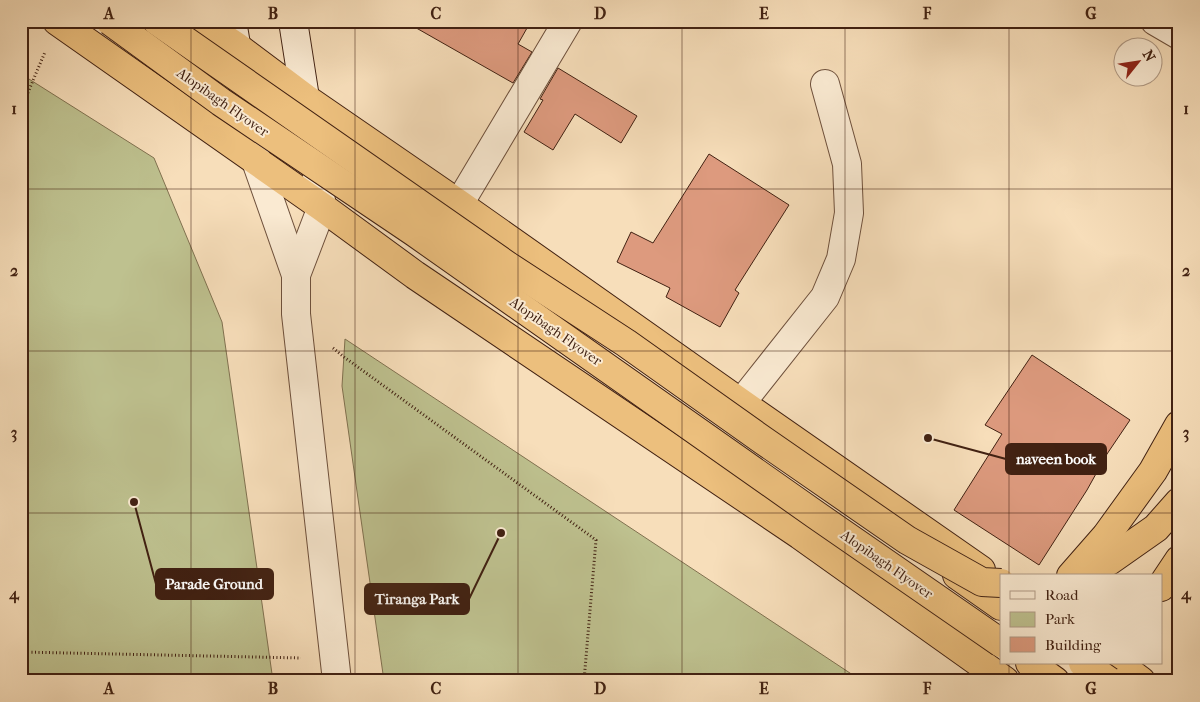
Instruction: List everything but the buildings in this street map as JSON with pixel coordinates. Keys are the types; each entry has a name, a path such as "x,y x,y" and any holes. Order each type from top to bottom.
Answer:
{"highway":[{"name":"Alopibagh Flyover","path":"110,21 221,102 414,232 1000,642"},
{"name":"Alopibagh Flyover","path":"157,21 508,266 626,343 1000,605"},
{"path":"198,21 234,34 305,98 1000,583"},
{"path":"57,22 423,280 1000,671"},
{"path":"1073,574 1106,536 1153,471 1179,425"},
{"path":"1080,574 1109,561 1156,528 1179,502"},
{"path":"907,540 982,582 1000,584"},
{"path":"1162,586 1179,560"},
{"path":"1031,664 1055,681"},
{"path":"1084,664 1109,681"},
{"path":"1097,681 1109,664"},
{"path":"1118,664 1141,681"}],"street":[{"path":"294,21 322,207 296,275"},
{"path":"459,204 568,21"},
{"path":"1155,21 1179,35"},
{"path":"234,34 256,161 296,275 296,314 336,670"},
{"path":"741,403 825,296 841,259 849,213 847,164 824,84"}],"path":[{"path":"21,109 57,22"},
{"path":"296,314 344,357 596,540 584,681"},
{"path":"21,652 336,670"}],"green space":[{"path":"21,74 154,158 222,322 273,681 21,681"},
{"path":"345,339 862,681 384,681 342,386"}],"place":[{"name":"naveen book","path":"928,438"},
{"name":"Parade Ground","path":"134,502"},
{"name":"Tiranga Park","path":"501,533"}]}
